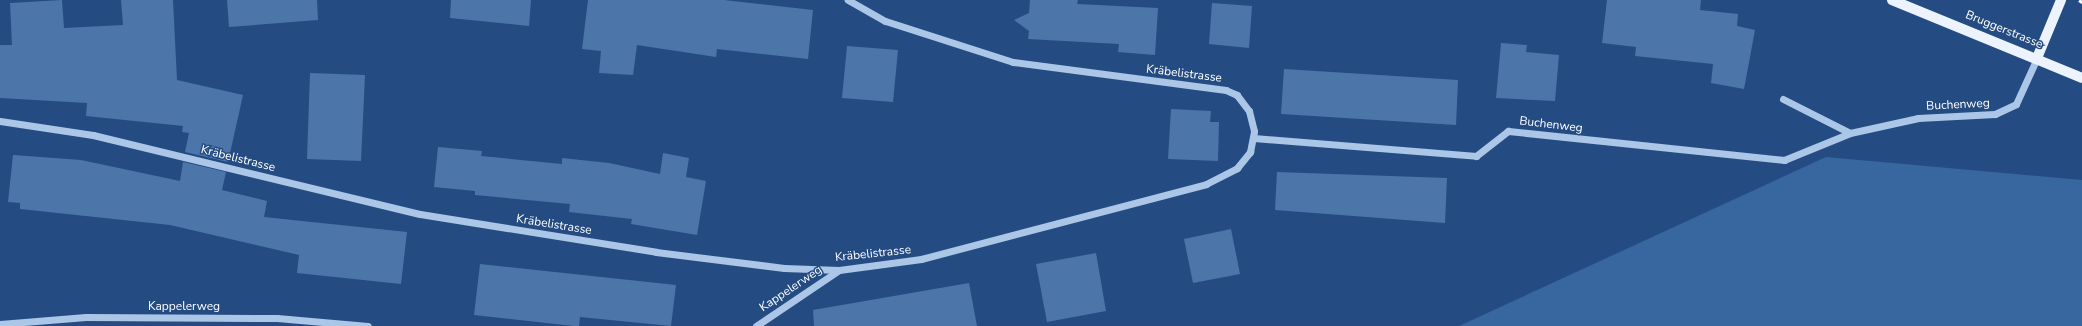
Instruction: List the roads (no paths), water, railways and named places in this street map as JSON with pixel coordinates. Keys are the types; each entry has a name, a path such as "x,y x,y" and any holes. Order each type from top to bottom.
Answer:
{"main road":[{"name":"Bruggerstrasse","path":"1892,0 2082,78"},
{"path":"2036,58 2061,0"}],"street":[{"name":"Kräbelistrasse","path":"0,121 94,136 420,214 656,252 784,268 839,270 921,259 1206,184 1237,168 1250,152 1254,138 1246,108 1237,95 1226,90 1013,62 885,21 848,0"},
{"name":"Buchenweg","path":"1254,138 1476,156 1508,131 1784,160 1850,133 1918,118 1996,114 2016,104 2036,58"},
{"path":"1783,99 1850,133"},
{"name":"Kappelerweg","path":"756,326 839,270"},
{"name":"Kappelerweg","path":"0,324 86,317 261,318 368,326"}]}
